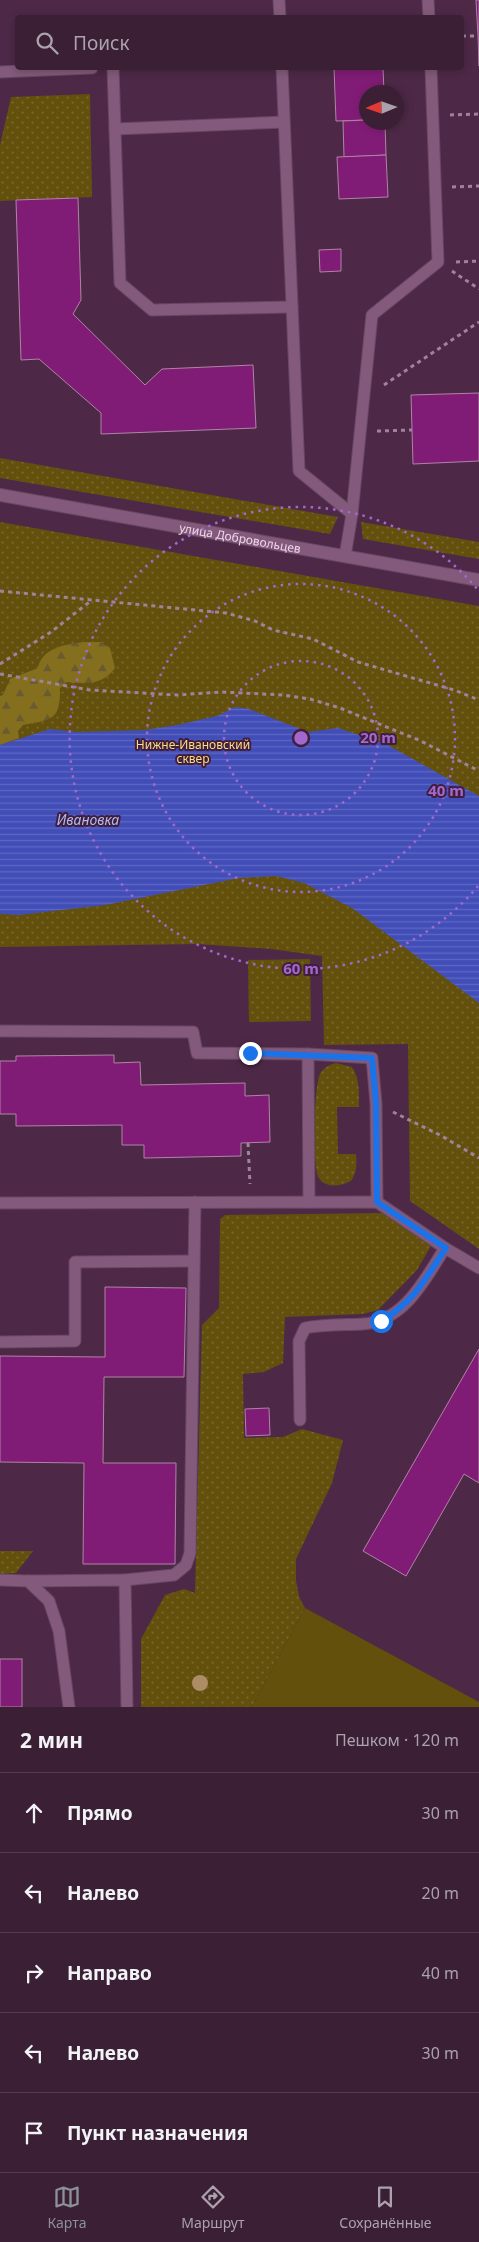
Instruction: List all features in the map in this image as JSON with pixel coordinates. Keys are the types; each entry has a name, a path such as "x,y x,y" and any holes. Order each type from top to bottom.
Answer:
{"street":[{"name":"улица Добровольцев","path":"0,495 479,580"}],"lane":[{"path":"279,0 280,15"},
{"path":"428,0 429,15"},
{"path":"0,72 46,70"},
{"path":"113,70 120,283 152,310 292,307"},
{"path":"282,70 299,471 352,514"},
{"path":"345,556 352,514 372,315 438,262 431,70"},
{"path":"115,129 284,122"},
{"path":"0,1032 193,1032 197,1053 308,1054 372,1058 376,1104 377,1202"},
{"path":"308,1054 309,1202"},
{"path":"0,1580 125,1580 174,1575 186,1565 190,1553 195,1202"},
{"path":"0,1203 377,1202 479,1268"},
{"path":"300,1420 299,1341 305,1328 323,1324 365,1324 381,1321 396,1312 413,1297 446,1248"},
{"path":"0,1342 76,1342 75,1262 194,1261"},
{"path":"125,1580 127,1707"},
{"path":"28,1581 49,1601 58,1631 69,1707"}],"path":[{"path":"464,36 478,36"},
{"path":"432,116 479,114"},
{"path":"436,188 479,186"},
{"path":"438,262 479,288"},
{"path":"363,398 479,322"},
{"path":"360,432 412,430"},
{"path":"0,591 226,613 255,621 273,630 313,640 358,662 454,690 479,700"},
{"path":"0,664 51,632 92,600"},
{"path":"0,674 90,690 177,695 230,693 283,695 310,699 340,708 421,741 479,771"},
{"path":"376,1104 440,1135 479,1158"},
{"path":"248,1143 251,1202"}],"green space":[{"path":"90,94 92,197 0,201 0,145 11,97"},
{"path":"0,458 338,517 330,534 0,478"},
{"name":"Нижне-Ивановский сквер","path":"0,522 479,606 479,1249 410,1201 408,1044 324,1045 322,956 271,949 197,944 0,947"},
{"path":"361,522 479,542 479,559 363,539"},
{"path":"101,642 110,648 115,668 105,678 94,682 67,682 60,688 58,707 52,717 40,722 23,725 18,731 19,738 0,745 0,696 3,695 10,679 38,668 40,661 50,651 71,644"},
{"path":"310,959 311,1021 249,1022 248,960"},
{"path":"336,1063 352,1067 355,1072 359,1107 337,1107 338,1154 356,1154 356,1165 351,1181 334,1186 326,1184 319,1178 315,1159 315,1126 316,1093 320,1074 327,1067"},
{"path":"382,1213 432,1244 417,1270 378,1310 363,1314 285,1317 283,1363 264,1372 243,1374 244,1438 283,1437 302,1429 343,1440 332,1483 296,1559 296,1580 299,1597 305,1608 252,1707 141,1707 141,1639 165,1595 184,1589 195,1593 202,1325 219,1308 220,1219 225,1215"},
{"path":"0,1551 33,1551 16,1573 0,1574"},
{"path":"305,1608 479,1702 479,1707 252,1707"}],"water":[{"name":"Ивановка","path":"235,707 249,709 308,732 338,728 386,744 479,796 479,1003 352,908 304,883 276,876 239,878 105,905 19,915 0,914 0,745 50,729 77,732 145,730 177,725 217,716"}],"building":[{"path":"476,0 479,0 479,66 478,36"},
{"path":"334,70 383,70 384,85 359,85 359,120 336,121"},
{"path":"359,120 359,130 385,130 386,155 344,157 343,121"},
{"path":"386,155 388,197 339,199 337,157"},
{"path":"78,198 81,300 73,314 145,385 162,369 253,365 256,428 101,434 101,413 39,359 21,360 16,200"},
{"path":"341,249 341,271 320,272 319,250"},
{"path":"479,393 479,461 413,464 411,395"},
{"path":"114,1055 114,1063 140,1062 141,1085 245,1083 245,1096 269,1095 270,1142 241,1143 241,1156 144,1158 144,1145 122,1145 122,1125 16,1126 16,1114 0,1114 0,1061 16,1061 16,1056"},
{"path":"105,1287 186,1288 184,1377 104,1377 103,1463 176,1463 175,1564 83,1564 84,1463 0,1462 0,1356 105,1357"},
{"path":"479,1349 479,1483 464,1474 406,1576 363,1551"},
{"path":"269,1408 270,1435 246,1436 245,1409"},
{"path":"0,1659 22,1659 22,1707 0,1707"}],"route":[{"path":"250,1053 372,1058 376,1104 377,1202 446,1248 413,1297 396,1312 381,1321"}]}
